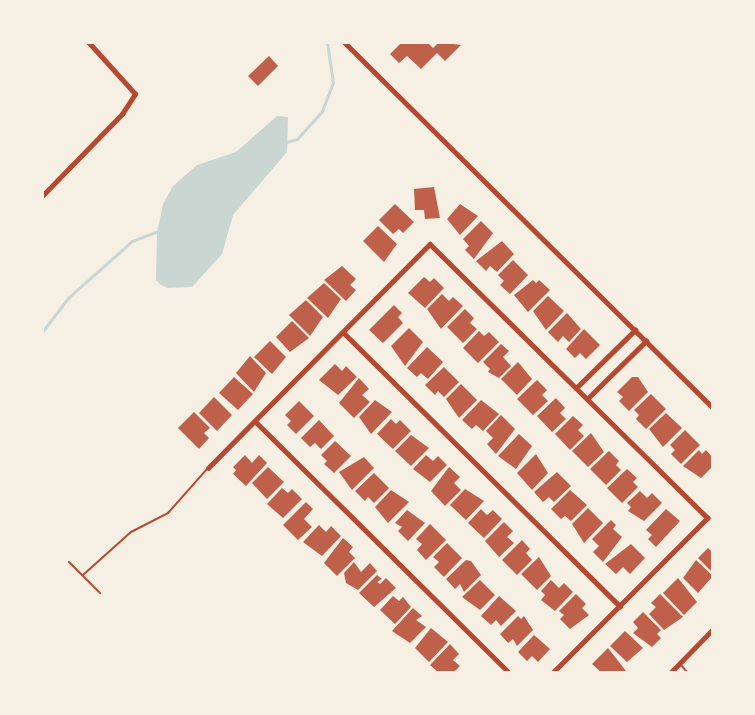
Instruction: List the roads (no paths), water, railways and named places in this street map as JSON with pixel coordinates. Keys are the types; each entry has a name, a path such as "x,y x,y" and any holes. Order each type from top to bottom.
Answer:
{"street":[{"path":"42,196 122,114 135,94 88,42"},
{"path":"344,42 713,408"},
{"path":"208,468 430,244 708,518 553,673"},
{"path":"576,388 635,330"},
{"path":"343,332 620,606"},
{"path":"587,399 646,341"},
{"path":"255,421 510,673"},
{"path":"670,673 713,629"}],"lane":[{"path":"83,576 131,532 168,513 208,468"},
{"path":"69,562 100,593"},
{"path":"679,663 688,673"}],"waterway":[{"path":"286,142 297,139 322,111 333,83 327,42"},
{"path":"42,332 69,297 132,241 161,230"}]}
